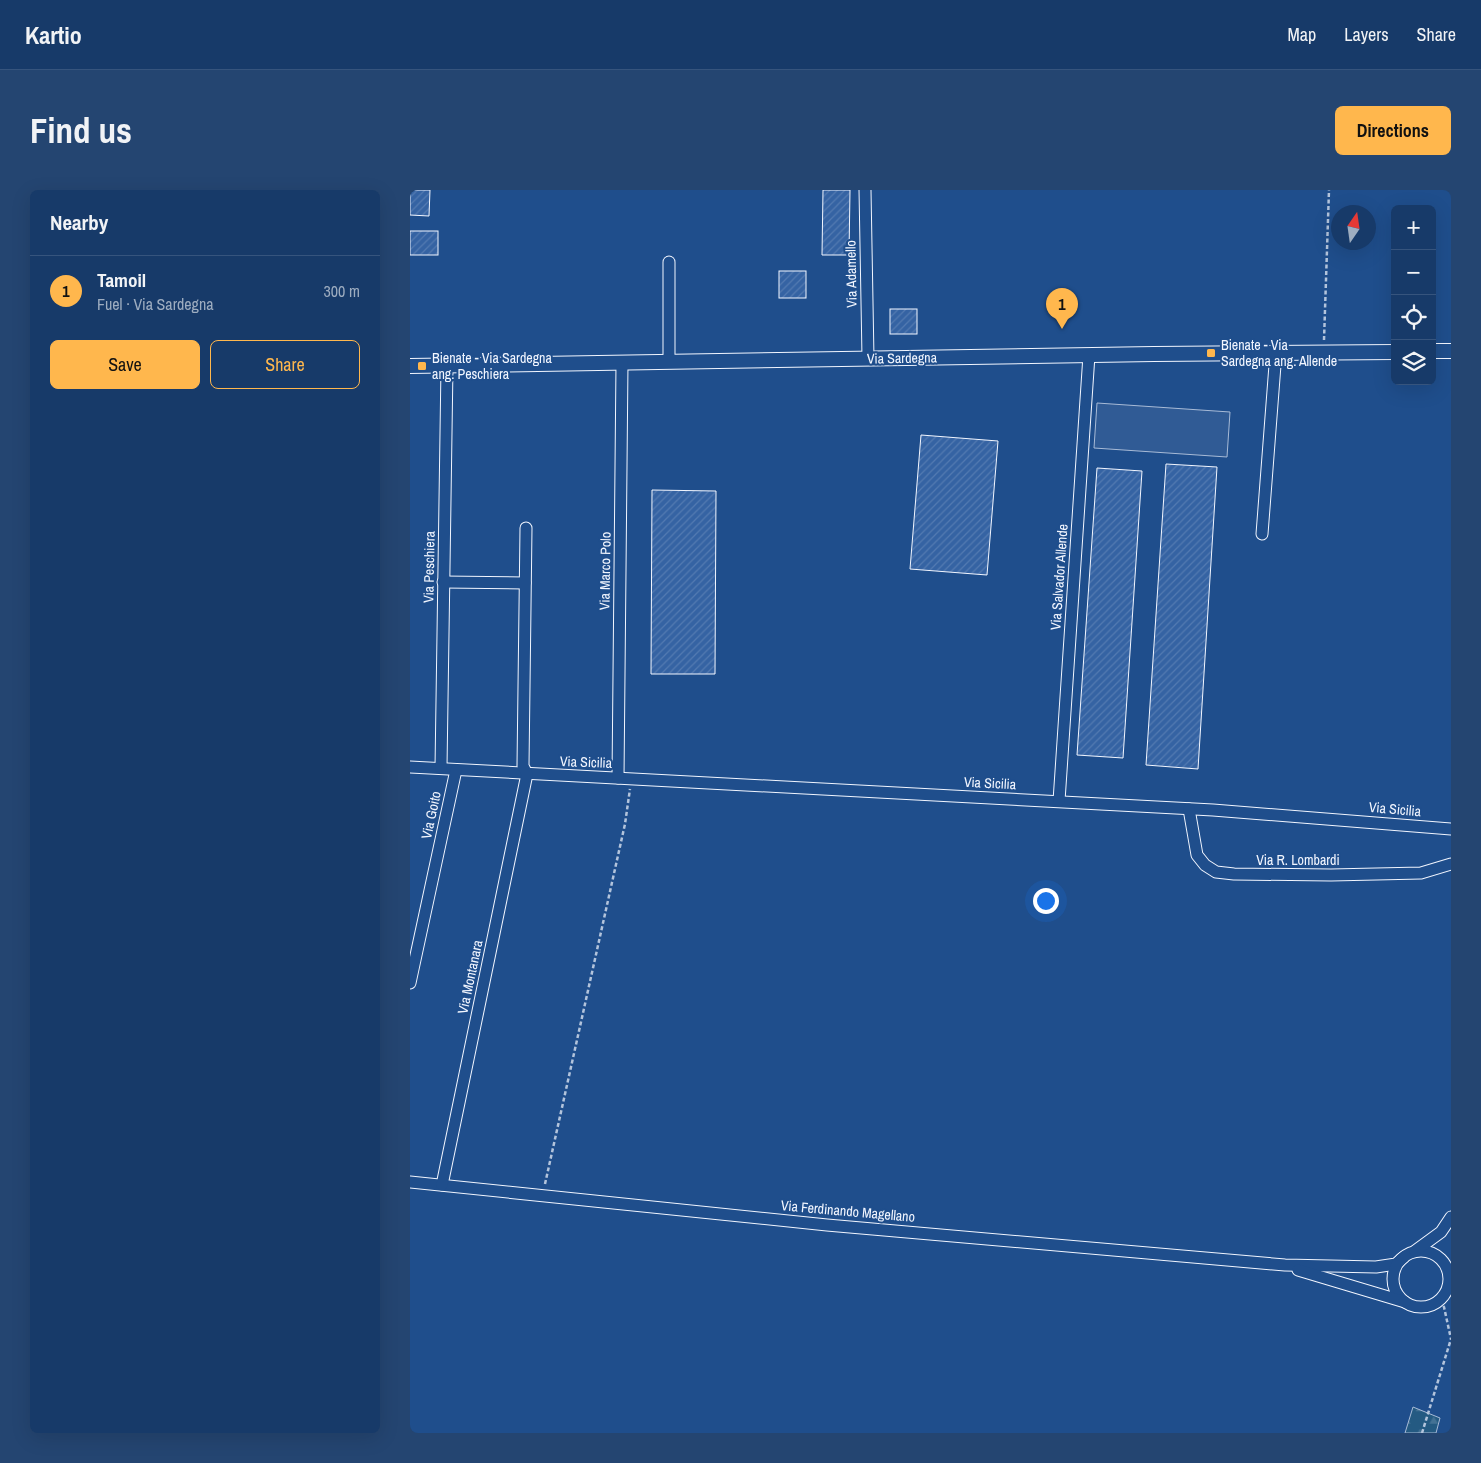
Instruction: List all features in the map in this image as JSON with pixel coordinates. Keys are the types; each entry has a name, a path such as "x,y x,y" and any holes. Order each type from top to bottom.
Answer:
{"street":[{"name":"Via Adamello","path":"865,190 868,358"},
{"path":"669,262 669,362"},
{"path":"1436,351 1451,351"},
{"name":"Via Sardegna","path":"410,366 1276,352 1391,352"},
{"path":"1262,534 1276,352"},
{"name":"Via Salvador Allende","path":"1059,802 1088,355"},
{"name":"Via Marco Polo","path":"618,778 622,364"},
{"name":"Via Peschiera","path":"441,768 447,366"},
{"path":"526,528 523,766 528,774"},
{"path":"443,582 525,583"},
{"name":"Via Sicilia","path":"410,767 1189,808 1451,828"},
{"name":"Via Goito","path":"410,983 456,770"},
{"name":"Via Montanara","path":"442,1185 528,774"},
{"name":"Via R. Lombardi","path":"1189,808 1198,855 1205,866 1216,872 1234,874 1331,875 1421,873 1451,864"},
{"name":"Via Ferdinando Magellano","path":"410,1182 827,1225 1284,1265 1376,1267 1396,1264 1409,1254"},
{"path":"1409,1254 1423,1251 1432,1252 1446,1264 1450,1278 1448,1289 1440,1300 1432,1305 1424,1307 1407,1303 1400,1297 1393,1281 1394,1272 1398,1264 1409,1254 1441,1232 1451,1217"},
{"name":"Via Ferdinando Magellano","path":"1284,1265 1407,1303"}],"path":[{"path":"1324,352 1329,190"},
{"path":"542,1196 625,824 631,779"},
{"path":"1422,1433 1451,1339 1444,1307 1440,1300"}],"green space":[{"path":"1413,1407 1440,1418 1436,1433 1405,1433"}],"shaded area":[{"path":"1097,403 1230,412 1227,457 1094,448"}],"building":[{"path":"410,190 430,190 429,216 410,215"},
{"path":"823,190 850,190 849,255 822,255"},
{"path":"410,231 438,231 438,255 410,255"},
{"path":"779,271 806,271 806,298 779,298"},
{"path":"890,309 917,309 917,334 890,334"},
{"path":"921,435 998,441 987,575 910,569"},
{"path":"1166,464 1217,467 1198,769 1146,765"},
{"path":"1097,468 1142,471 1123,758 1077,755"},
{"path":"652,490 716,491 715,674 651,674"}],"place":[{"name":"Tamoil","path":"1062,329"},
{"name":"Bienate - Via Sardegna ang. Allende","path":"1211,353"},
{"name":"Bienate - Via Sardegna ang. Peschiera","path":"422,366"}]}
